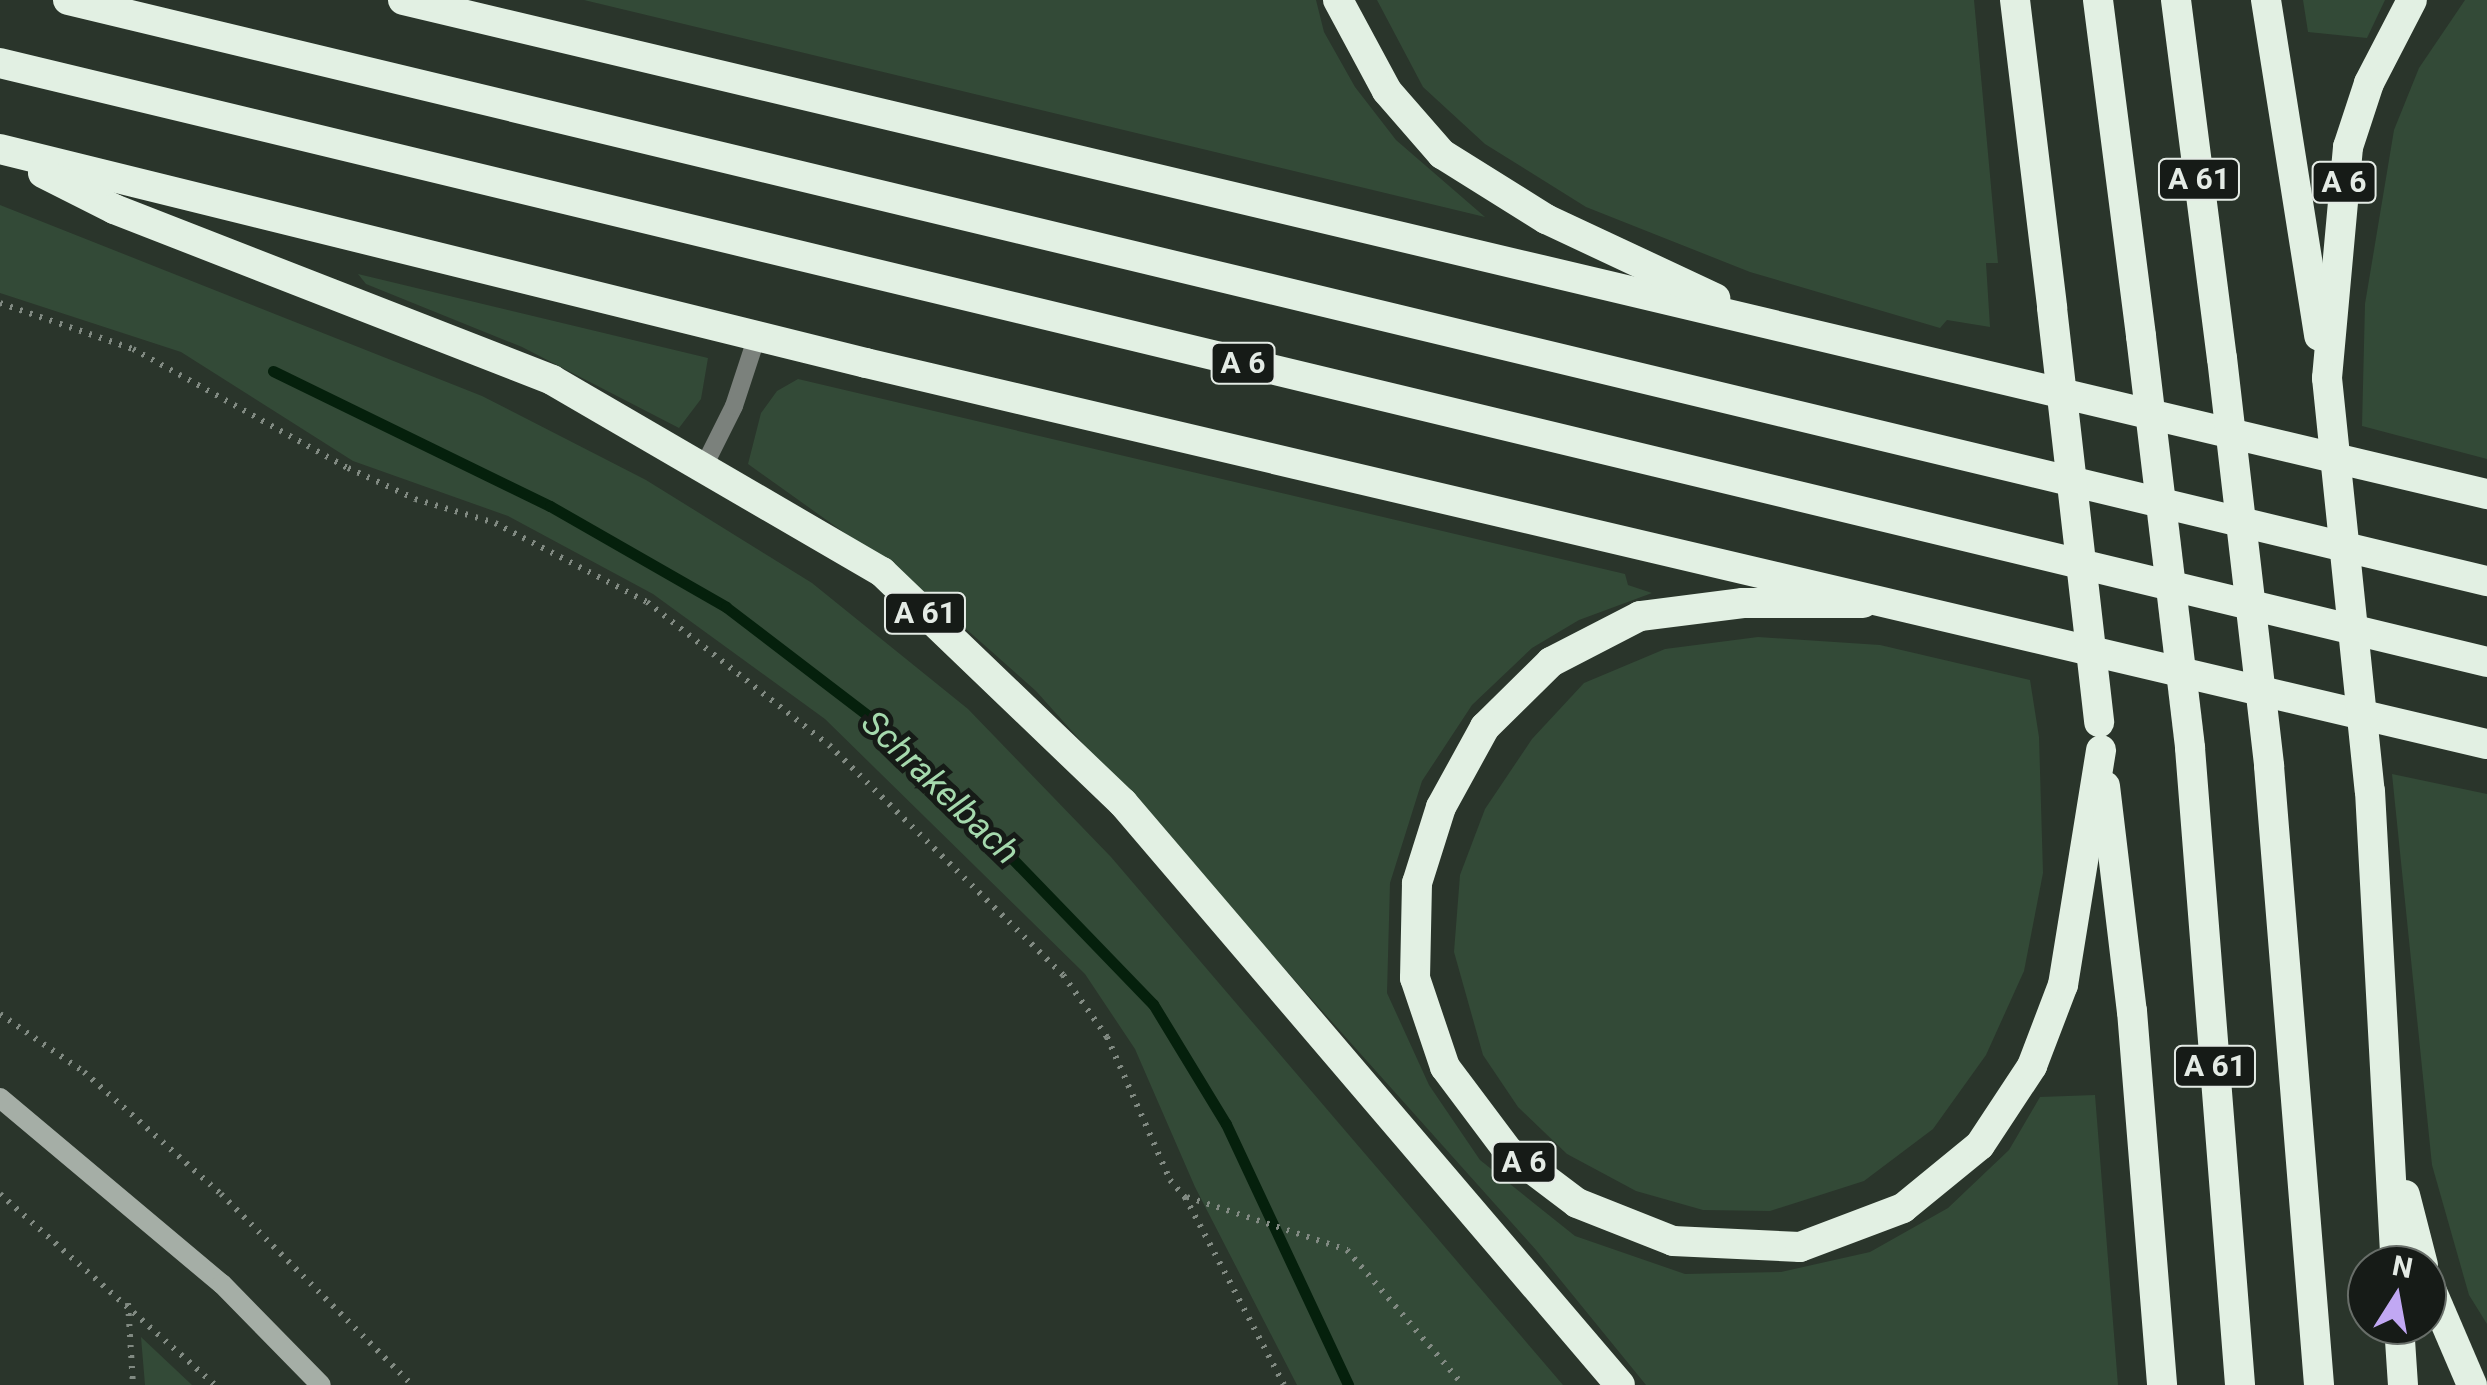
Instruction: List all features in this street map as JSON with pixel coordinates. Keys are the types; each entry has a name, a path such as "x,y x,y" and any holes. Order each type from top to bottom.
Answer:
{"highway":[{"name":"A 6","path":"68,0 2487,582"},
{"path":"403,0 2487,494"},
{"path":"1338,0 1387,91 1442,154 1546,219 1772,325"},
{"path":"2014,0 2100,736"},
{"name":"A 61","path":"2098,0 2190,748 2240,1385"},
{"name":"A 61","path":"2176,0 2269,766 2319,1385"},
{"name":"A 61","path":"2266,0 2327,378"},
{"name":"A 6","path":"2327,378 2348,147 2368,84 2412,0"},
{"name":"A 6","path":"0,64 2487,662"},
{"path":"0,150 757,336 2487,744"},
{"name":"A 61","path":"0,150 114,209 552,380 882,572 1123,802 1620,1385"},
{"path":"2327,378 2370,790 2395,1245"},
{"name":"A 6","path":"1888,600 1828,608 1743,603 1640,616 1551,662 1485,727 1441,807 1418,883 1415,978 1445,1066 1508,1150 1576,1202 1673,1241 1800,1248 1902,1208 1980,1144 2032,1066 2063,984 2100,736"},
{"name":"A 61","path":"2100,736 2132,1011 2162,1385"},
{"path":"2386,1124 2418,1245"},
{"path":"2447,1327 2472,1385"},
{"path":"2401,1345 2403,1385"}],"main road":[{"path":"0,1098 222,1284 321,1385"}],"lane":[{"path":"703,468 734,406 757,336"}],"path":[{"path":"0,302 133,349 348,468 415,499 495,523 647,602 828,745 1064,975 1107,1037 1170,1180 1186,1197 1284,1385"},
{"path":"0,1014 84,1072 221,1194 412,1385"},
{"path":"0,1194 128,1303 215,1385"},
{"path":"1186,1197 1346,1250 1464,1385"},
{"path":"128,1303 133,1385"}],"green space":[{"path":"584,0 1316,0 1324,32 1355,87 1396,140 1485,217"},
{"path":"1377,0 1974,0 1998,263 1986,263 1990,327 1947,320 1940,328 1750,272 1586,207 1485,144 1423,87"},
{"path":"2303,0 2385,0 2367,38 2308,32"},
{"path":"2465,0 2487,0 2487,459 2362,426 2365,304 2394,130 2419,68"},
{"path":"0,205 482,396 646,480 812,583 968,709 1111,857 1563,1385 1297,1385 1195,1187 1135,1049 1085,974 825,719 653,594 508,516 353,461 181,352 0,293"},
{"path":"358,274 708,358 701,399 679,428 522,347 366,284"},
{"path":"798,379 1625,574 1628,585 1652,593 1579,620 1532,648 1472,705 1422,781 1390,883 1387,993 1429,1085 1480,1160 1575,1236 1685,1274 1781,1272 1870,1252 1948,1208 2009,1150 2040,1097 2095,1095 2118,1385 1646,1385 1536,1250 1036,691 912,581 748,464 761,413 777,391"},
{"path":"1758,637 1880,645 2030,680 2039,737 2043,873 2024,971 1986,1055 1933,1129 1864,1181 1770,1211 1703,1210 1636,1191 1567,1154 1518,1107 1483,1055 1454,952 1460,875 1485,809 1532,739 1584,683 1665,649"},
{"path":"2392,774 2487,794 2487,1324 2469,1295 2432,1165"},
{"path":"141,1337 192,1385 145,1385"}],"waterway":[{"name":"Schrakelbach","path":"273,371 550,506 726,607 891,733 1153,1004 1226,1124 1348,1385"}]}
